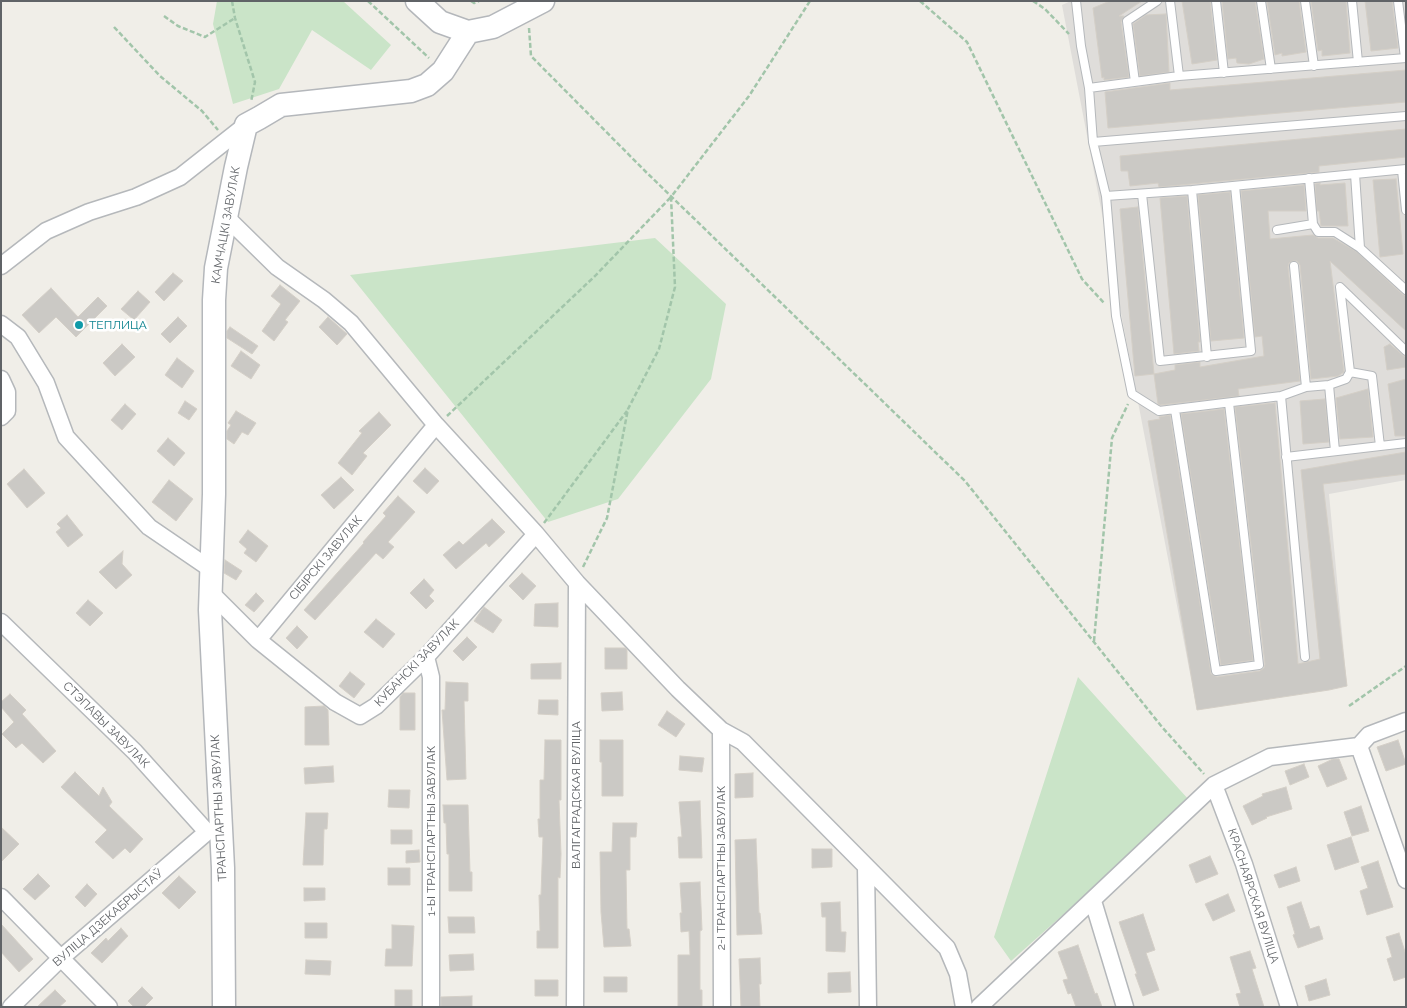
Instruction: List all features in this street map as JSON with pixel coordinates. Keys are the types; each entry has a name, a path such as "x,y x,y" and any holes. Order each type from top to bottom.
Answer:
{"main road":[{"path":"418,1 440,22 468,32 493,27 536,5"},
{"path":"246,126 281,105 411,90 427,85 443,71 468,32"},
{"name":"КАМЧАЦКІ ЗАВУЛАК","path":"210,602 214,494 214,300 216,268 225,216 246,126"},
{"name":"ТРАНСПАРТНЫ ЗАВУЛАК","path":"210,602 214,831 223,868 224,1007"}],"street":[{"path":"1,266 46,231 90,212 136,197 180,177 246,126"},
{"path":"225,216 277,267 324,300 351,323 436,425 536,534 577,582 678,689 721,730 743,742 947,948 958,974 964,1007"},
{"path":"1,324 18,337 46,383 66,437 149,527 212,570"},
{"path":"1,379 7,392 7,411 1,417"},
{"name":"СІБІРСКІ ЗАВУЛАК","path":"258,640 436,425"},
{"name":"КУБАНСКІ ЗАВУЛАК","path":"258,640 335,702 360,716 376,706 426,657 536,534"},
{"name":"ВАЛГАГРАДСКАЯ ВУЛІЦА","path":"576,1007 577,582"},
{"path":"210,602 258,640"},
{"name":"СТЭПАВЫ ЗАВУЛАК","path":"1,622 214,831"},
{"name":"1-Ы ТРАНСПАРТНЫ ЗАВУЛАК","path":"426,657 431,677 430,1007"},
{"path":"979,1007 1214,785 1270,757 1358,746 1369,734 1406,721"},
{"name":"2-І ТРАНСПАРТНЫ ЗАВУЛАК","path":"721,730 722,1007"},
{"path":"1358,746 1406,880"},
{"name":"КРАСНАЯРСКАЯ ВУЛІЦА","path":"1214,785 1244,864 1289,1007"},
{"name":"ВУЛІЦА ДЗЕКАБРЫСТАЎ","path":"11,1007 61,958 214,831"},
{"path":"866,867 868,1007"},
{"path":"1,897 109,1007"},
{"path":"1093,901 1125,1007"}],"lane":[{"path":"1076,1 1081,46 1089,88 1093,142 1106,196 1116,316 1132,394 1158,411 1175,410 1281,396 1306,387 1329,385 1346,379 1350,372 1340,287 1406,351"},
{"path":"1135,82 1127,21 1157,1"},
{"path":"1170,1 1179,76"},
{"path":"1216,1 1224,73"},
{"path":"1261,1 1271,69"},
{"path":"1305,1 1314,66"},
{"path":"1352,1 1358,62"},
{"path":"1089,88 1179,76 1405,58 1398,1"},
{"path":"1093,142 1406,116"},
{"path":"1106,196 1192,190 1404,169 1406,210"},
{"path":"1355,174 1360,248"},
{"path":"1309,178 1313,224 1318,232 1335,232 1360,248 1406,290"},
{"path":"1142,194 1160,361 1207,357 1251,351 1235,186"},
{"path":"1192,190 1207,357"},
{"path":"1277,230 1313,224"},
{"path":"1294,266 1306,387"},
{"path":"1350,372 1372,376 1380,446"},
{"path":"1329,385 1335,451"},
{"path":"1281,396 1305,657"},
{"path":"1175,410 1216,671 1259,664 1229,403"},
{"path":"1286,457 1406,443"}],"path":[{"path":"232,1 235,18 255,82 246,126"},
{"path":"368,1 443,71"},
{"path":"471,1 474,3 479,1"},
{"path":"436,425 595,276 671,197 749,96 810,1"},
{"path":"920,1 967,42 1082,279 1116,316"},
{"path":"1034,1 1045,9 1081,46"},
{"path":"536,5 531,56 671,197 965,481 1162,727 1214,785"},
{"path":"164,16 178,26 205,37 235,18"},
{"path":"114,27 160,76 202,111 228,140"},
{"path":"536,534 628,409 659,349 675,287 671,197"},
{"path":"1094,641 1112,438 1132,394"},
{"path":"577,582 607,518 628,409"},
{"path":"1349,706 1406,666"}],"shaded area":[{"path":"1071,1 1406,1 1406,480 1329,494 1347,686 1197,710 1062,5"}],"green space":[{"path":"217,1 343,1 391,45 371,70 312,30 279,89 233,104 213,24"},
{"path":"655,238 726,304 711,379 618,499 548,522 350,275"},
{"path":"1078,677 1189,800 1164,825 1011,961 994,937"}],"building":[{"path":"1110,1 1142,1 1119,16 1124,16 1121,22 1129,77 1104,80 1104,77 1102,78 1093,8"},
{"path":"1182,1 1210,1 1217,60 1192,64"},
{"path":"1222,1 1255,1 1264,59 1249,64 1237,63 1236,58 1228,59"},
{"path":"1267,1 1299,1 1306,52 1282,56 1282,53 1275,55"},
{"path":"1311,1 1346,1 1350,53 1322,56 1322,50 1318,51"},
{"path":"1365,1 1392,1 1398,48 1371,51"},
{"path":"1166,14 1169,72 1140,76 1133,24 1146,15"},
{"path":"1406,70 1406,102 1108,128 1105,92 1170,83 1170,90"},
{"path":"1406,129 1406,157 1319,166 1319,172 1159,187 1158,183 1130,186 1128,171 1121,171 1120,156"},
{"path":"1396,179 1403,254 1380,257 1373,180"},
{"path":"1320,183 1320,185 1345,183 1348,226 1321,226 1319,211 1317,211 1315,184"},
{"path":"1304,185 1306,211 1268,211 1270,239 1313,235 1318,238 1333,238 1357,252 1406,296 1406,331 1330,261 1344,372 1338,376 1311,379 1300,265 1297,261 1293,261 1289,263 1288,267 1300,381 1238,389 1239,396 1158,404 1154,374 1175,370 1175,365 1200,362 1200,367 1264,356 1262,336 1255,337 1241,191"},
{"path":"1230,192 1244,338 1211,341 1198,195"},
{"path":"1187,196 1200,342 1198,342 1199,351 1174,354 1160,198"},
{"path":"1138,207 1154,374 1135,376 1120,209"},
{"path":"173,273 183,281 164,301 155,292"},
{"path":"280,285 300,301 285,320 288,322 274,341 262,331 281,304 271,296"},
{"path":"51,288 78,317 98,297 107,306 76,337 56,317 39,333 22,315"},
{"path":"138,291 150,302 134,320 121,309"},
{"path":"178,317 187,326 170,343 161,334"},
{"path":"328,317 347,334 337,345 319,327"},
{"path":"230,327 258,346 252,354 227,338 227,331"},
{"path":"122,344 135,357 115,376 103,363"},
{"path":"1390,344 1406,358 1406,367 1387,370 1384,347"},
{"path":"241,351 260,365 251,379 231,366"},
{"path":"177,358 194,371 182,388 165,375"},
{"path":"1406,379 1406,436 1395,436 1388,384"},
{"path":"1368,389 1373,437 1340,439 1336,398"},
{"path":"1325,399 1329,442 1303,444 1300,401"},
{"path":"185,401 197,409 189,420 178,413"},
{"path":"1275,403 1298,664 1320,659 1301,470 1406,452 1406,474 1323,484 1347,686 1197,710 1148,421 1170,415 1211,674 1217,677 1260,671 1264,668 1265,664 1235,407"},
{"path":"125,404 136,414 122,430 111,420"},
{"path":"1224,409 1253,660 1221,665 1181,414"},
{"path":"236,411 256,423 248,435 242,432 234,444 227,439 227,431 231,425 228,423"},
{"path":"379,412 391,425 363,453 367,456 352,475 338,463 362,433 359,431"},
{"path":"168,438 185,453 174,466 157,451"},
{"path":"425,468 439,481 427,494 413,481"},
{"path":"24,469 45,493 27,508 7,484"},
{"path":"341,477 354,490 334,509 321,495"},
{"path":"169,480 193,499 176,521 152,502"},
{"path":"398,496 415,512 388,542 394,547 383,559 376,553 315,620 304,610 364,543 386,516 383,513"},
{"path":"67,515 83,535 68,547 56,532 61,528 57,524"},
{"path":"492,519 505,532 489,547 486,543 456,569 443,555 459,541 463,545"},
{"path":"248,530 268,546 256,562 244,553 247,549 239,542"},
{"path":"123,551 122,564 132,575 116,589 99,572"},
{"path":"225,560 242,571 236,580 224,573"},
{"path":"522,573 536,586 523,600 509,586"},
{"path":"424,579 434,590 429,596 434,601 426,609 410,593"},
{"path":"256,593 264,601 254,612 245,605"},
{"path":"88,600 103,613 90,626 76,613"},
{"path":"558,603 558,627 534,626 535,604"},
{"path":"484,607 502,620 493,633 474,621"},
{"path":"376,619 395,634 383,648 364,632"},
{"path":"297,626 308,637 297,649 286,638"},
{"path":"467,637 477,647 463,661 453,651"},
{"path":"605,648 625,648 627,650 627,669 605,669"},
{"path":"561,663 561,679 531,679 531,664"},
{"path":"350,672 365,684 354,698 339,686"},
{"path":"446,682 468,683 468,701 464,701 466,779 447,780 442,710 445,710"},
{"path":"622,692 623,710 602,711 601,693"},
{"path":"403,693 415,693 415,730 400,730 400,697"},
{"path":"10,694 26,710 22,714 56,751 43,763 22,743 16,748 2,734 14,722 1,707 1,702"},
{"path":"539,700 558,700 558,715 538,714"},
{"path":"324,706 328,710 329,745 305,745 305,707"},
{"path":"667,711 685,724 676,737 658,725"},
{"path":"545,740 561,740 561,800 559,800 561,854 560,878 558,877 558,948 537,948 537,931 540,931 539,895 541,895 543,837 539,837 538,819 540,819 540,780 544,780"},
{"path":"600,740 623,740 623,796 602,796"},
{"path":"1398,740 1406,764 1386,771 1377,747"},
{"path":"680,756 704,758 702,772 679,770"},
{"path":"1333,759 1339,759 1347,779 1327,787 1318,766"},
{"path":"1304,764 1309,777 1290,785 1285,771"},
{"path":"333,766 334,782 305,784 304,768"},
{"path":"75,772 99,796 103,787 112,802 109,806 143,839 130,853 125,848 113,859 95,842 107,830 61,787"},
{"path":"753,773 753,797 735,798 735,774"},
{"path":"1286,787 1292,809 1266,817 1252,825 1243,806 1263,796 1262,794"},
{"path":"389,790 410,790 409,808 388,807"},
{"path":"700,801 702,858 679,858 678,837 682,837 679,802"},
{"path":"443,805 468,805 472,891 449,891 449,854 447,854 446,823 444,823"},
{"path":"1361,806 1369,831 1352,836 1344,812"},
{"path":"306,813 328,813 327,829 324,829 323,865 303,865"},
{"path":"613,823 637,823 636,837 630,837 630,870 626,870 627,929 629,929 631,946 604,947 601,912 600,852 612,852"},
{"path":"1,827 19,844 1,862"},
{"path":"391,830 412,830 412,844 391,844"},
{"path":"1351,837 1359,862 1335,870 1327,845"},
{"path":"756,839 759,913 762,934 737,935 735,840"},
{"path":"812,849 832,849 832,867 812,868"},
{"path":"419,850 420,862 406,863 406,851"},
{"path":"1210,856 1218,874 1196,883 1189,865"},
{"path":"1378,861 1393,907 1367,915 1360,891 1368,888 1361,867"},
{"path":"1296,867 1300,881 1279,888 1274,875"},
{"path":"388,868 410,868 410,885 388,885"},
{"path":"38,874 50,886 35,900 23,889"},
{"path":"179,876 196,892 179,909 162,893"},
{"path":"700,882 702,930 700,931 700,990 702,990 702,1006 678,1007 678,955 690,955 689,931 681,932 680,883"},
{"path":"87,884 97,894 85,907 75,897"},
{"path":"304,888 325,888 325,900 304,901"},
{"path":"1228,894 1235,911 1213,921 1205,904"},
{"path":"840,902 841,932 846,932 845,952 826,951 826,917 822,917 821,903"},
{"path":"1301,902 1310,929 1319,926 1323,939 1298,948 1287,907"},
{"path":"1143,914 1155,950 1146,953 1159,990 1143,996 1119,922"},
{"path":"448,917 474,917 475,933 449,933"},
{"path":"305,923 327,923 327,938 305,938"},
{"path":"1,924 33,959 19,972 1,952"},
{"path":"392,925 414,926 412,966 385,966 386,949 392,949"},
{"path":"121,928 128,936 102,963 91,953 106,938 108,941"},
{"path":"1399,933 1406,955 1406,977 1394,981 1387,959 1392,957 1386,937"},
{"path":"1078,945 1095,994 1097,993 1102,1007 1076,1007 1071,993 1068,994 1063,980 1068,979 1058,952"},
{"path":"1250,951 1256,968 1252,969 1264,1007 1240,1007 1236,994 1241,993 1230,957"},
{"path":"473,954 474,970 450,971 449,955"},
{"path":"760,958 760,1007 741,1007 739,959"},
{"path":"306,960 331,961 330,975 305,974"},
{"path":"850,972 851,992 828,993 828,973"},
{"path":"604,977 627,977 627,992 604,992"},
{"path":"1326,979 1330,995 1309,1001 1305,986"},
{"path":"535,980 558,980 558,996 535,996"},
{"path":"142,987 153,998 144,1007 134,1007 128,1001"},
{"path":"55,990 66,1001 59,1007 37,1007"},
{"path":"395,990 412,990 412,1007 395,1007"},
{"path":"472,996 472,1007 441,1007 441,997"}],"place":[{"name":"ТЕПЛИЦА","path":"79,325"}]}
